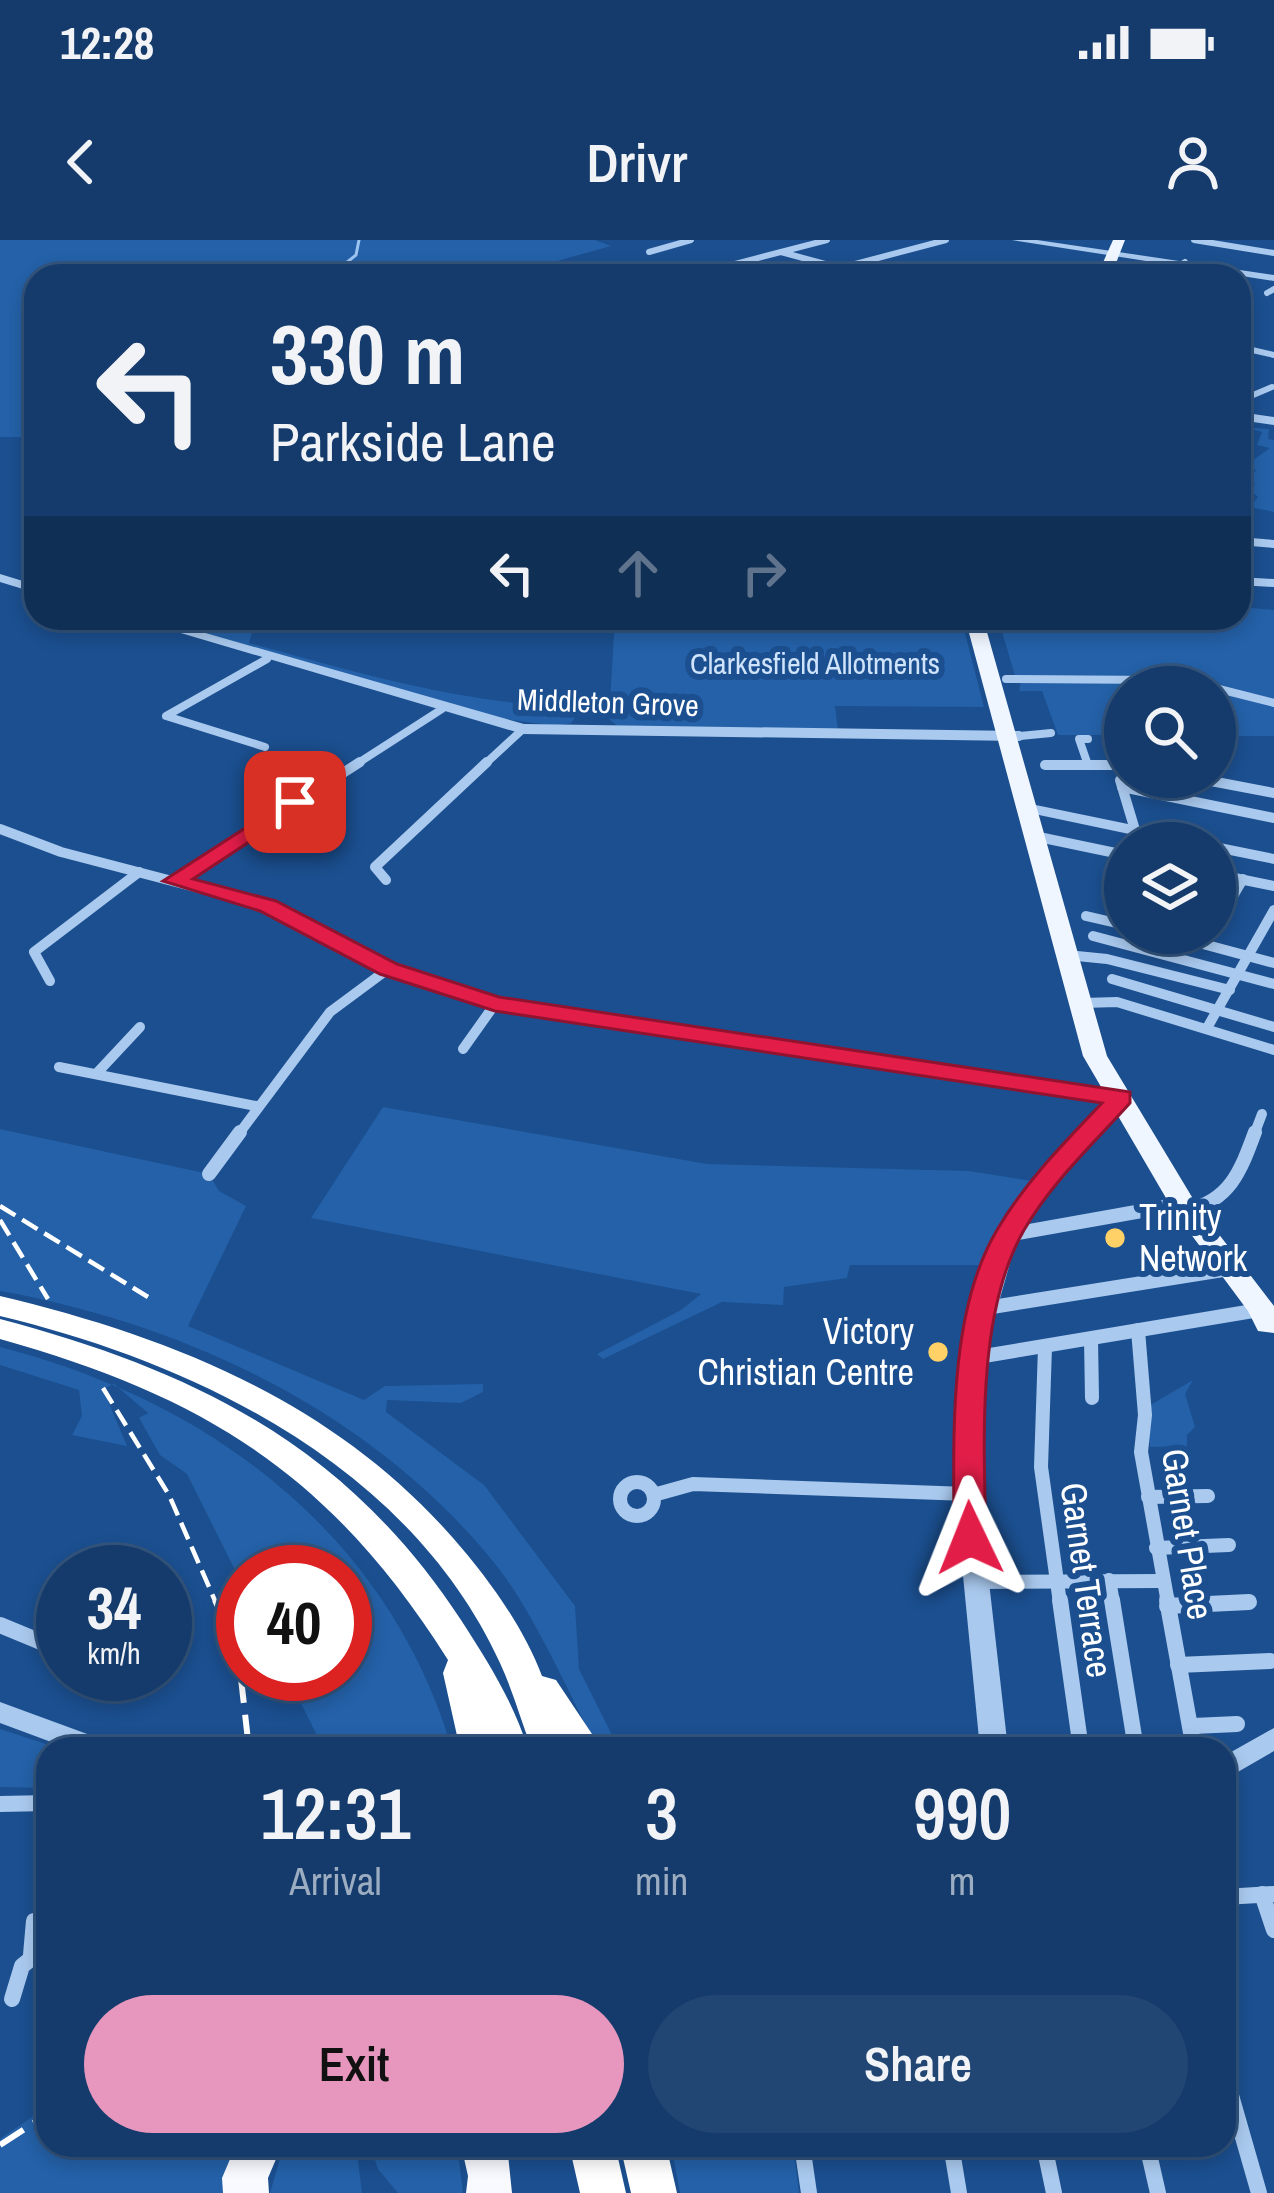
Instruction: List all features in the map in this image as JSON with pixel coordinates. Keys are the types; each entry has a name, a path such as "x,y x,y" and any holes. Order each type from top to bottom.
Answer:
{"highway":[{"path":"0,1306 101,1327 146,1343 277,1406 398,1499 481,1602 575,1737"},
{"path":"0,1329 138,1370 297,1456 388,1543 454,1638 503,1737"},
{"path":"481,1602 524,1678 546,1737"},
{"path":"454,1638 476,1737"},
{"path":"246,2193 245,2178 254,2157"},
{"path":"646,2157 654,2193"}],"main road":[{"path":"979,630 1002,686 1013,736 1030,765 1033,810 1042,838 1103,996 1095,1056 1184,1207 1266,1315"},
{"path":"989,630 990,654"},
{"path":"1184,1207 1187,1221 1222,1270 1266,1315"}],"street":[{"path":"650,252 692,240"},
{"path":"736,264 826,240"},
{"path":"855,264 946,240"},
{"path":"1017,240 1089,240"},
{"path":"1194,240 1274,253"},
{"path":"1044,241 1110,244 1194,264"},
{"path":"781,252 825,264"},
{"name":"Middleton Grove","path":"175,630 523,729 1013,736"},
{"path":"265,748 166,716 267,659"},
{"path":"1002,686 1104,682"},
{"path":"1236,694 1274,704"},
{"path":"175,881 442,709"},
{"path":"386,880 375,867 523,729"},
{"path":"1013,736 1051,733"},
{"path":"1088,740 1079,739 1088,765"},
{"path":"1030,765 1104,765"},
{"path":"1236,785 1274,794"},
{"path":"1176,798 1274,818"},
{"path":"1033,810 1104,824"},
{"path":"0,829 268,906 388,969 495,1004 1121,1098"},
{"path":"1042,838 1104,851"},
{"path":"1236,851 1274,859"},
{"path":"50,981 34,952 139,872"},
{"path":"1236,878 1274,886"},
{"path":"1236,891 1243,879"},
{"path":"1069,906 1104,918"},
{"path":"1207,1028 1274,910"},
{"path":"1088,951 1240,974 1274,984"},
{"path":"1088,951 1230,990"},
{"path":"1236,951 1274,963"},
{"path":"209,1174 330,1012 388,969"},
{"path":"1103,996 1262,1017 1274,1027"},
{"path":"1103,996 1274,1051"},
{"path":"463,1049 495,1004"},
{"path":"97,1073 140,1027"},
{"path":"58,1066 256,1106"},
{"path":"992,1737 972,1582 967,1493 972,1358 1007,1235 1039,1187 1121,1098"},
{"path":"1007,1235 1127,1214 1209,1208 1225,1198 1262,1114"},
{"path":"986,1308 1222,1270"},
{"path":"972,1358 1138,1330 1266,1315"},
{"name":"Garnet Place","path":"1138,1330 1148,1497 1194,1737"},
{"path":"1091,1339 1092,1398"},
{"name":"Garnet Terrace","path":"1045,1347 1041,1467 1079,1737"},
{"path":"657,1494 693,1484 967,1493"},
{"path":"1148,1497 1208,1496"},
{"path":"1156,1548 1229,1545"},
{"path":"1109,1580 1134,1737"},
{"path":"972,1582 1162,1581"},
{"path":"1167,1606 1249,1602"},
{"path":"0,1625 36,1640"},
{"path":"1178,1665 1270,1660"},
{"path":"0,1712 67,1737"},
{"path":"1193,1726 1238,1724"},
{"path":"1236,1762 1274,1738"},
{"path":"0,1804 36,1803"},
{"path":"1236,1896 1268,1894 1274,1930"},
{"path":"34,1921 36,1931"},
{"path":"12,1999 36,1957"},
{"path":"1236,2114 1258,2193"},
{"path":"804,2157 809,2193"},
{"path":"953,2157 959,2193"},
{"path":"1046,2157 1054,2193"},
{"path":"1150,2157 1158,2193"}],"green space":[{"path":"0,240 595,240 611,246 547,264 24,264 24,437 0,437"},
{"path":"1251,428 1269,429 1268,439 1274,440 1274,512 1251,507 1258,497 1251,491 1256,470 1251,461 1270,448 1257,445 1262,432"},
{"path":"1251,608 1274,610 1274,736 1236,736 1236,666 1104,666 1104,735 1058,735 1042,691 1019,691 1021,679 1015,676 1002,630 1251,630"},
{"path":"193,630 253,630 249,643 328,665 447,693 569,707 579,713 571,723 556,726 496,718"},
{"name":"Clarkesfield Allotments","path":"614,630 964,630 984,707 835,706 838,730 619,727 609,719"},
{"path":"383,1107 707,1164 969,1171 1032,1181 996,1234 984,1265 850,1265 847,1278 784,1287 783,1305 722,1302 603,1359 597,1354 681,1310 701,1294 311,1218"},
{"path":"0,1129 209,1174 219,1191 246,1206 188,1326 364,1400 385,1386 483,1384 483,1392 461,1403 387,1400 386,1412 484,1485 575,1606 579,1669 613,1737 592,1737 510,1584 448,1511 394,1463 273,1384 207,1352 139,1326 0,1291"},
{"path":"0,1347 111,1385 103,1389 127,1446 72,1435 82,1416 79,1390 0,1365"},
{"path":"1193,1380 1185,1394 1195,1427 1187,1435 1187,1446 1150,1447 1147,1407"},
{"path":"120,1389 219,1442 282,1488 339,1545 222,1545 187,1474 160,1455 139,1418 148,1413"},
{"path":"372,1588 423,1672 447,1737 318,1737 300,1701 372,1701"},
{"path":"0,1729 36,1741 36,1788 0,1787"},
{"path":"36,2114 36,2157 234,2157 227,2193 0,2193 0,2139"},
{"path":"280,2157 358,2157 362,2193 270,2193"},
{"path":"374,2157 458,2157 463,2193 398,2193"},
{"path":"673,2157 794,2157 799,2193 680,2193"}],"waterway":[{"path":"345,264 356,255 359,240"}],"railway":[{"path":"0,1206 148,1297"},
{"path":"0,1220 48,1299"},
{"path":"103,1388 169,1495 216,1603"},
{"path":"215,1600 238,1652 248,1737"},
{"path":"0,2145 36,2122"}],"place":[{"name":"Trinity Network","path":"1115,1238"},
{"name":"Victory Christian Centre","path":"938,1352"}],"route":[{"path":"295,802 175,881 268,906 388,969 495,1004 1121,1098 1039,1187 1007,1235 994,1271 968,1380 970,1538"}]}
